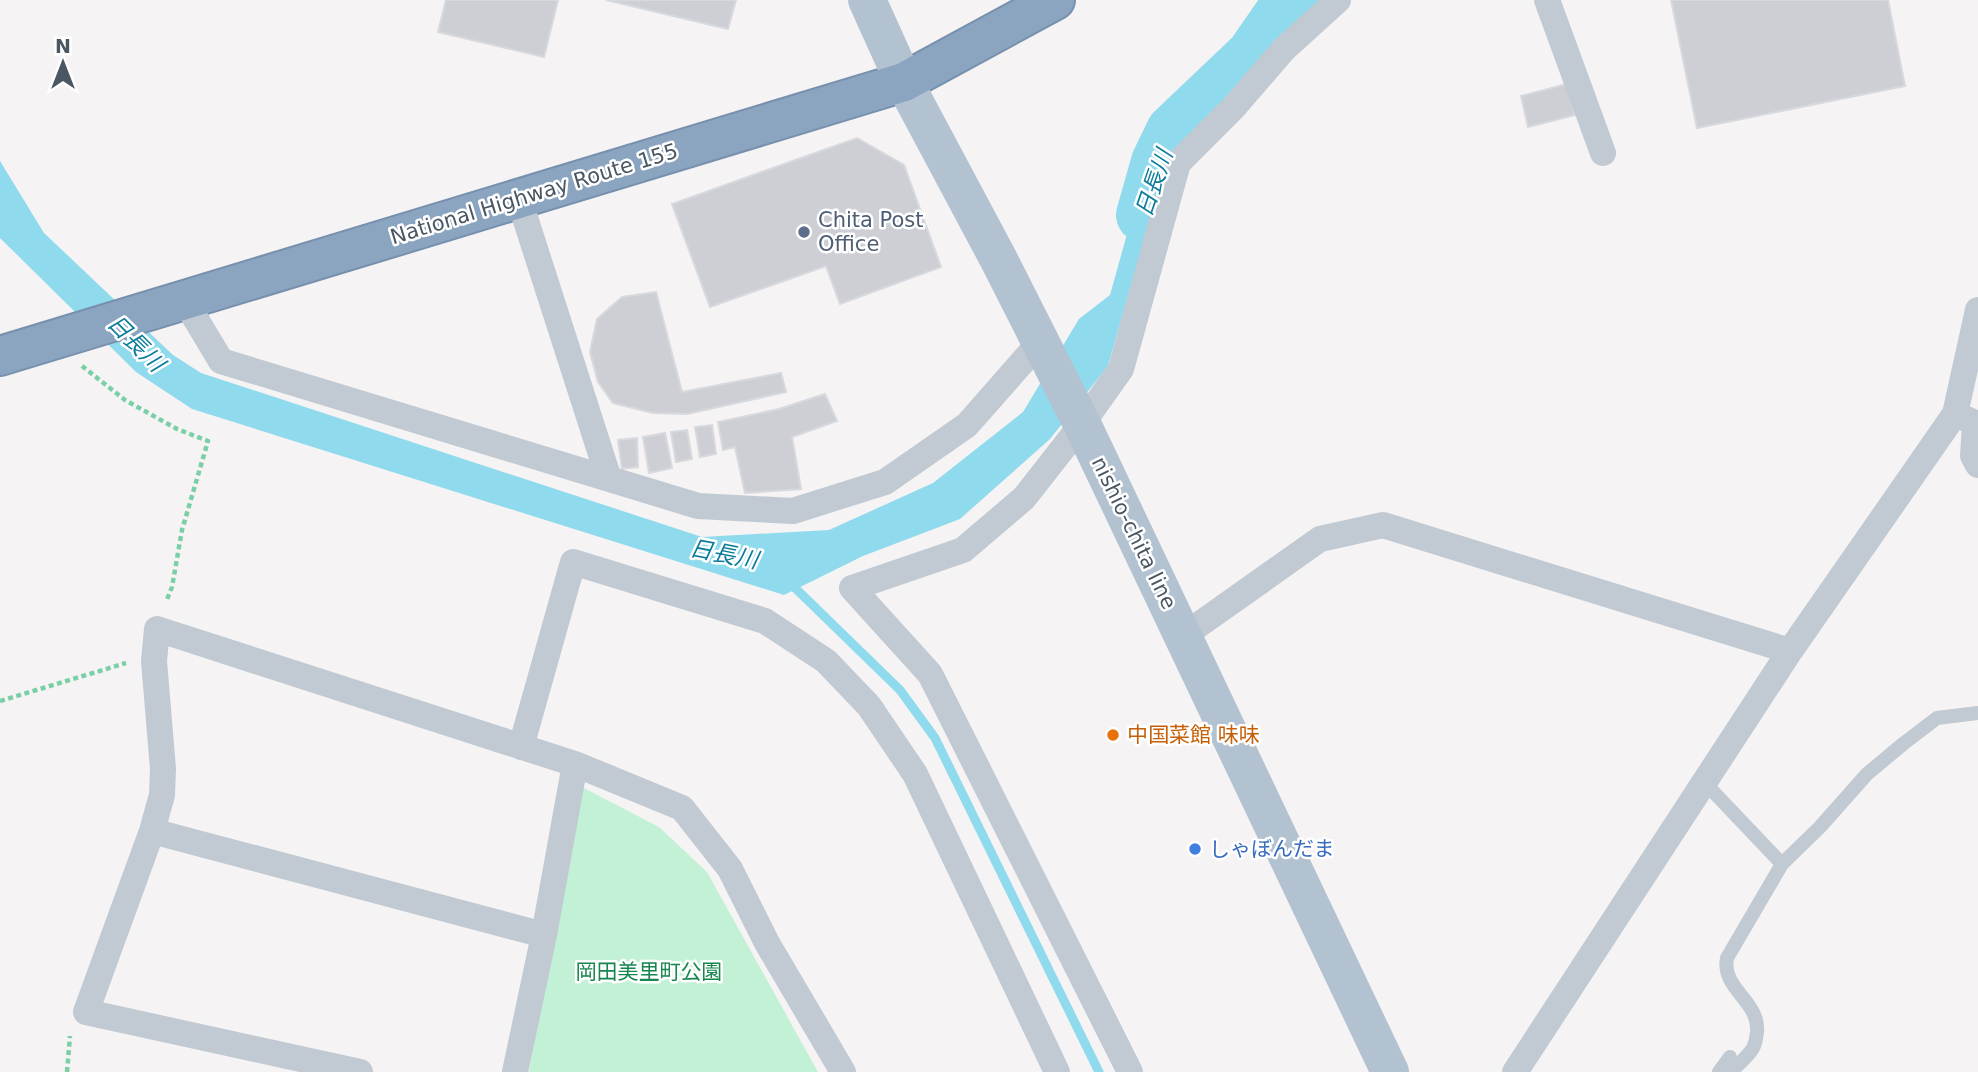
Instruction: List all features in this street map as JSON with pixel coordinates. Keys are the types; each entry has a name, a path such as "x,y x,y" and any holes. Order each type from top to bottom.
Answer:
{"highway":[{"name":"National Highway Route 155","path":"0,356 904,82 1055,0"}],"main road":[{"name":"nishio-chita line","path":"867,0 904,82 986,235 1081,423 1390,1072"}],"street":[{"path":"1130,1072 930,674 852,588 963,550 1024,498 1121,369 1178,163 1234,107 1284,49 1338,0"},
{"path":"1547,0 1603,153"},
{"path":"519,199 609,479"},
{"path":"185,301 221,361 698,506 793,511 885,482 967,425 1041,343"},
{"path":"1515,1072 1790,651 1955,414 1978,310"},
{"path":"1955,414 1975,423 1973,456 1978,465"},
{"path":"1183,636 1320,539 1382,525 1790,651"},
{"path":"521,747 573,562 765,621 826,661 869,706 915,774 1057,1072"},
{"path":"360,1072 86,1012 152,831 162,795 163,769 154,662 157,629 575,764 682,808 730,869 767,943 843,1072"},
{"path":"515,1072 544,935 575,764"},
{"path":"152,831 544,935"}],"lane":[{"path":"1719,1072 1755,1046 1757,1024 1753,1011 1728,978 1725,968 1727,958 1782,864 1820,827 1867,774 1903,744 1937,718 1978,713"},
{"path":"1705,783 1782,864"}],"path":[{"path":"73,334 74,359 125,400 177,429 208,441 182,530 172,587 157,629"},
{"path":"0,701 128,662 154,662"},
{"path":"66,1072 71,1028 86,1012"}],"green space":[{"name":"岡田美里町公園","path":"580,786 659,827 707,872 818,1072 529,1072"}],"water":[{"path":"1153,141 1171,147 1108,366 1050,439 960,519 863,556 784,595 192,409 136,372 0,238 0,161 44,233 173,355 201,373 702,537 829,530 933,483 1023,412 1079,319 1110,295"}],"building":[{"path":"446,0 558,0 544,57 438,32"},
{"path":"606,0 736,0 728,29"},
{"path":"1671,0 1888,0 1905,86 1697,128"},
{"path":"1567,84 1575,115 1528,127 1521,96"},
{"path":"857,138 904,165 941,267 840,304 826,266 710,307 672,204"},
{"path":"656,292 682,392 781,373 786,392 687,414 653,413 613,403 598,382 590,352 597,319 622,297"},
{"path":"825,394 837,421 792,437 801,489 745,493 735,447 723,450 718,422 779,409"},
{"path":"712,425 716,454 700,457 695,427"},
{"path":"687,430 692,459 676,462 671,432"},
{"path":"665,433 672,468 649,473 643,437"},
{"path":"637,438 638,467 622,469 618,440"}],"waterway":[{"name":"日長川","path":"1143,215 1158,162 1173,131 1253,55 1293,0"},
{"path":"789,582 900,690 935,738 1099,1072"}],"place":[{"name":"Chita Post Office","path":"804,232"},
{"name":"中国菜館 味味","path":"1113,735"},
{"name":"しゃぼんだま","path":"1195,849"}]}
